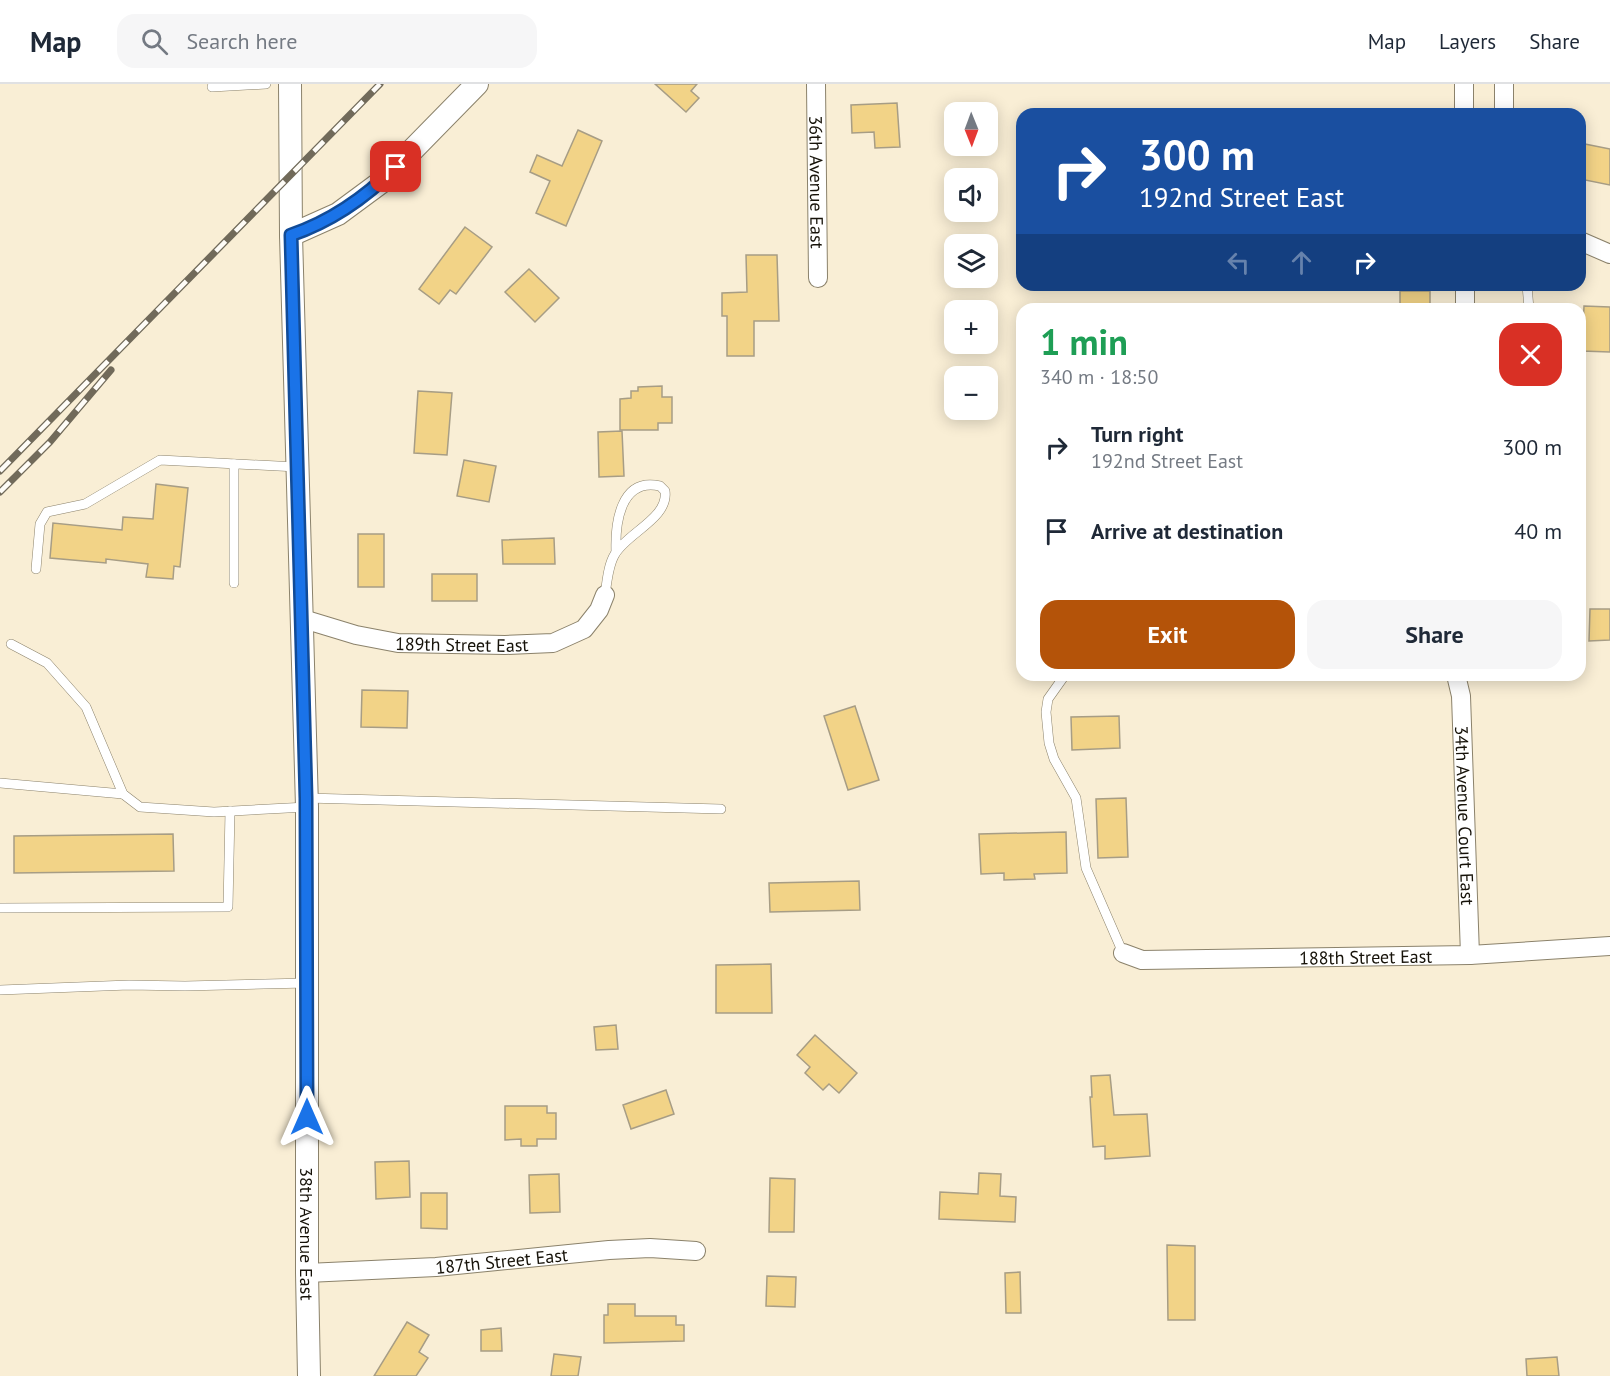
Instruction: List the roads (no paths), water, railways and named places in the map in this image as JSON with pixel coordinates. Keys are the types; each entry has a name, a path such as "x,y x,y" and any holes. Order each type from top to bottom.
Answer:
{"street":[{"name":"38th Avenue East","path":"290,84 291,235 300,618 307,802 309,1376"},
{"path":"291,235 338,214 380,183 477,84"},
{"name":"36th Avenue East","path":"816,84 818,278"},
{"path":"1464,84 1464,108"},
{"path":"1504,84 1504,108"},
{"path":"1586,244 1610,254"},
{"name":"189th Street East","path":"300,618 356,635 398,643 504,645 553,643 584,629 599,609 604,595"},
{"name":"34th Avenue Court East","path":"1457,681 1461,696 1470,955"},
{"name":"188th Street East","path":"1123,953 1142,960 1470,955 1610,946"},
{"name":"187th Street East","path":"307,1272 436,1267 609,1250 650,1248 696,1251"}],"lane":[{"path":"213,84 213,87 266,84"},
{"path":"36,569 40,524 47,512 85,504 160,460 297,467"},
{"path":"234,464 234,583"},
{"path":"604,595 616,552 615,536 623,502 628,495 647,485 660,486 666,496 658,513 616,552"},
{"path":"11,644 47,663 86,706 123,794 140,807 230,811 307,802 722,809"},
{"path":"1061,681 1048,699 1049,743 1054,759 1076,798 1086,868 1123,953"},
{"path":"0,783 123,794"},
{"path":"0,908 228,907 230,811"},
{"path":"0,990 129,985 307,983"}],"railway":[{"path":"0,471 380,84"},
{"path":"0,492 50,442 111,370"}]}
